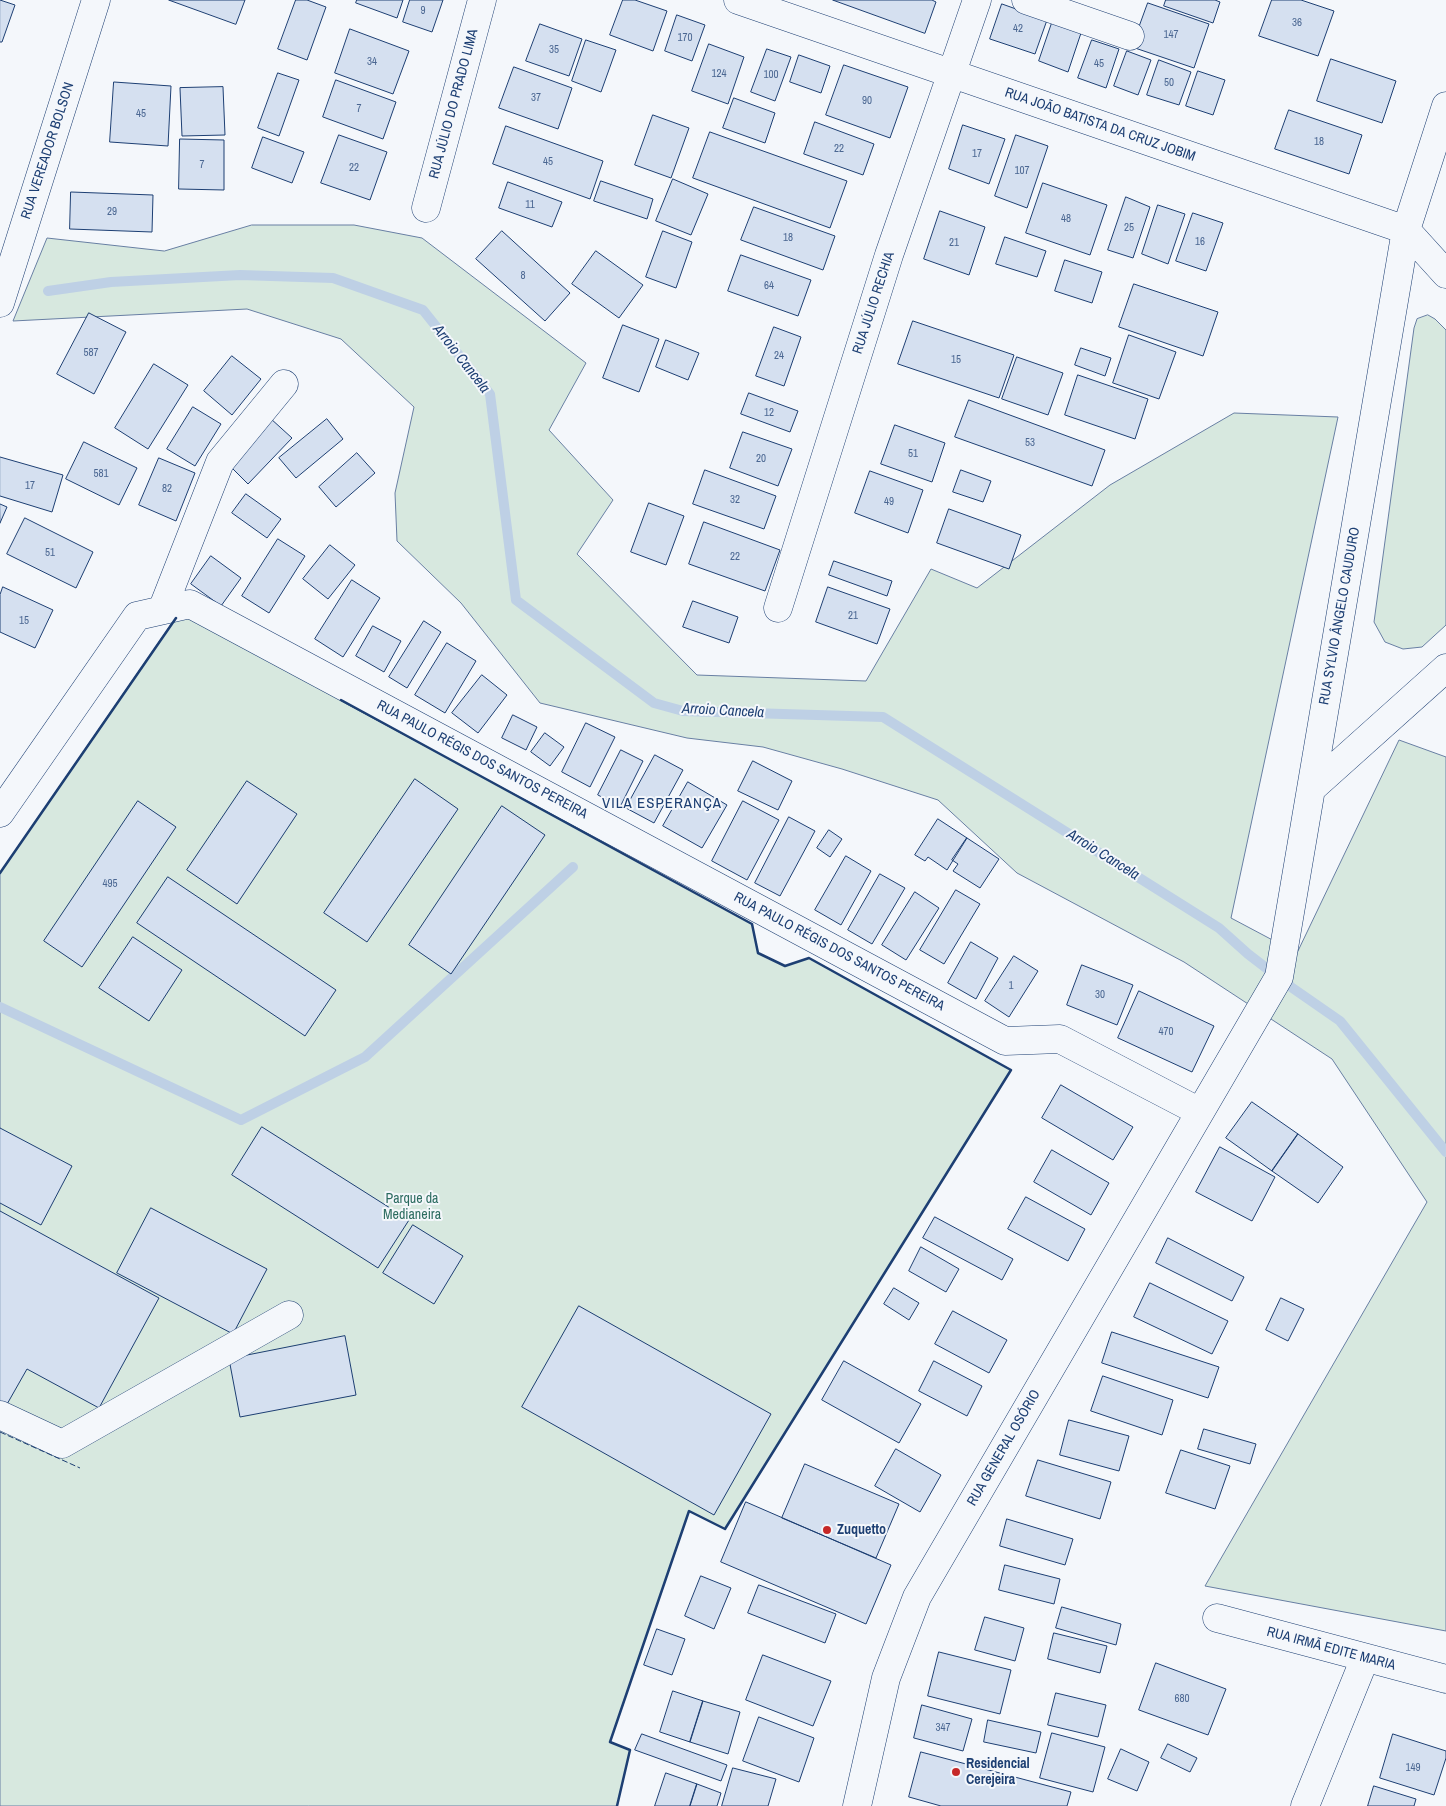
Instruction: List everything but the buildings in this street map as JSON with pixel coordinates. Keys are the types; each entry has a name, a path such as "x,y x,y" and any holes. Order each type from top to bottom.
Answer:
{"street":[{"name":"RUA VEREADOR BOLSON","path":"0,303 96,0"},
{"name":"RUA JÚLIO DO PRADO LIMA","path":"426,208 482,0"},
{"name":"RUA JOÃO BATISTA DA CRUZ JOBIM","path":"738,0 1406,230 1446,274"},
{"name":"RUA JÚLIO RECHIA","path":"778,608 889,256 977,0"},
{"path":"1026,0 1130,36"},
{"name":"RUA SYLVIO ÂNGELO CAUDURO","path":"1200,1112 1279,977 1406,230 1446,106"},
{"path":"162,610 220,462 284,384"},
{"name":"RUA PAULO RÉGIS DOS SANTOS PEREIRA","path":"0,814 137,616 190,604 1005,1041 1060,1039 1200,1112"},
{"path":"1310,790 1446,668"},
{"name":"RUA GENERAL OSÓRIO","path":"857,1806 886,1678 917,1597 1200,1112"},
{"path":"0,1415 62,1444 289,1315"},
{"name":"RUA IRMÃ EDITE MARIA","path":"1217,1618 1446,1679"},
{"path":"1305,1806 1365,1658"}],"green space":[{"path":"252,225 354,225 422,238 586,363 549,430 613,500 577,554 697,675 866,681 931,569 977,588 1110,485 1234,413 1338,417 1231,918 1297,953 1399,740 1446,757 1446,1631 1205,1586 1427,1202 1332,1059 1184,962 1017,873 938,800 842,769 763,747 687,738 540,703 461,603 397,541 395,493 414,407 341,339 247,309 13,321 47,238 164,251"},
{"path":"1428,315 1446,330 1446,625 1422,647 1403,649 1385,642 1374,622 1414,328 1417,319"},
{"name":"Parque da Medianeira","path":"180,612 752,924 758,953 785,966 809,958 1011,1070 725,1529 689,1511 610,1742 630,1750 617,1806 0,1806 0,873"}],"waterway":[{"name":"Arroio Cancela","path":"48,291 111,282 240,275 333,278 423,310 490,394 516,600 654,703 683,711 883,717 1219,928 1248,954 1340,1021 1446,1152"},
{"path":"0,1007 241,1120 365,1057 573,867"}],"fence":[{"path":"0,1432 80,1468"}],"wall":[{"path":"0,873 176,618"},
{"path":"341,700 752,924 758,953 785,966 809,958 1011,1070 725,1529 689,1511 610,1742 630,1750 617,1806"}],"place":[{"name":"Zuquetto","path":"827,1530"},
{"name":"Residencial Cerejeira","path":"956,1772"}],"district":[{"name":"VILA ESPERANÇA","path":"662,804"}]}
